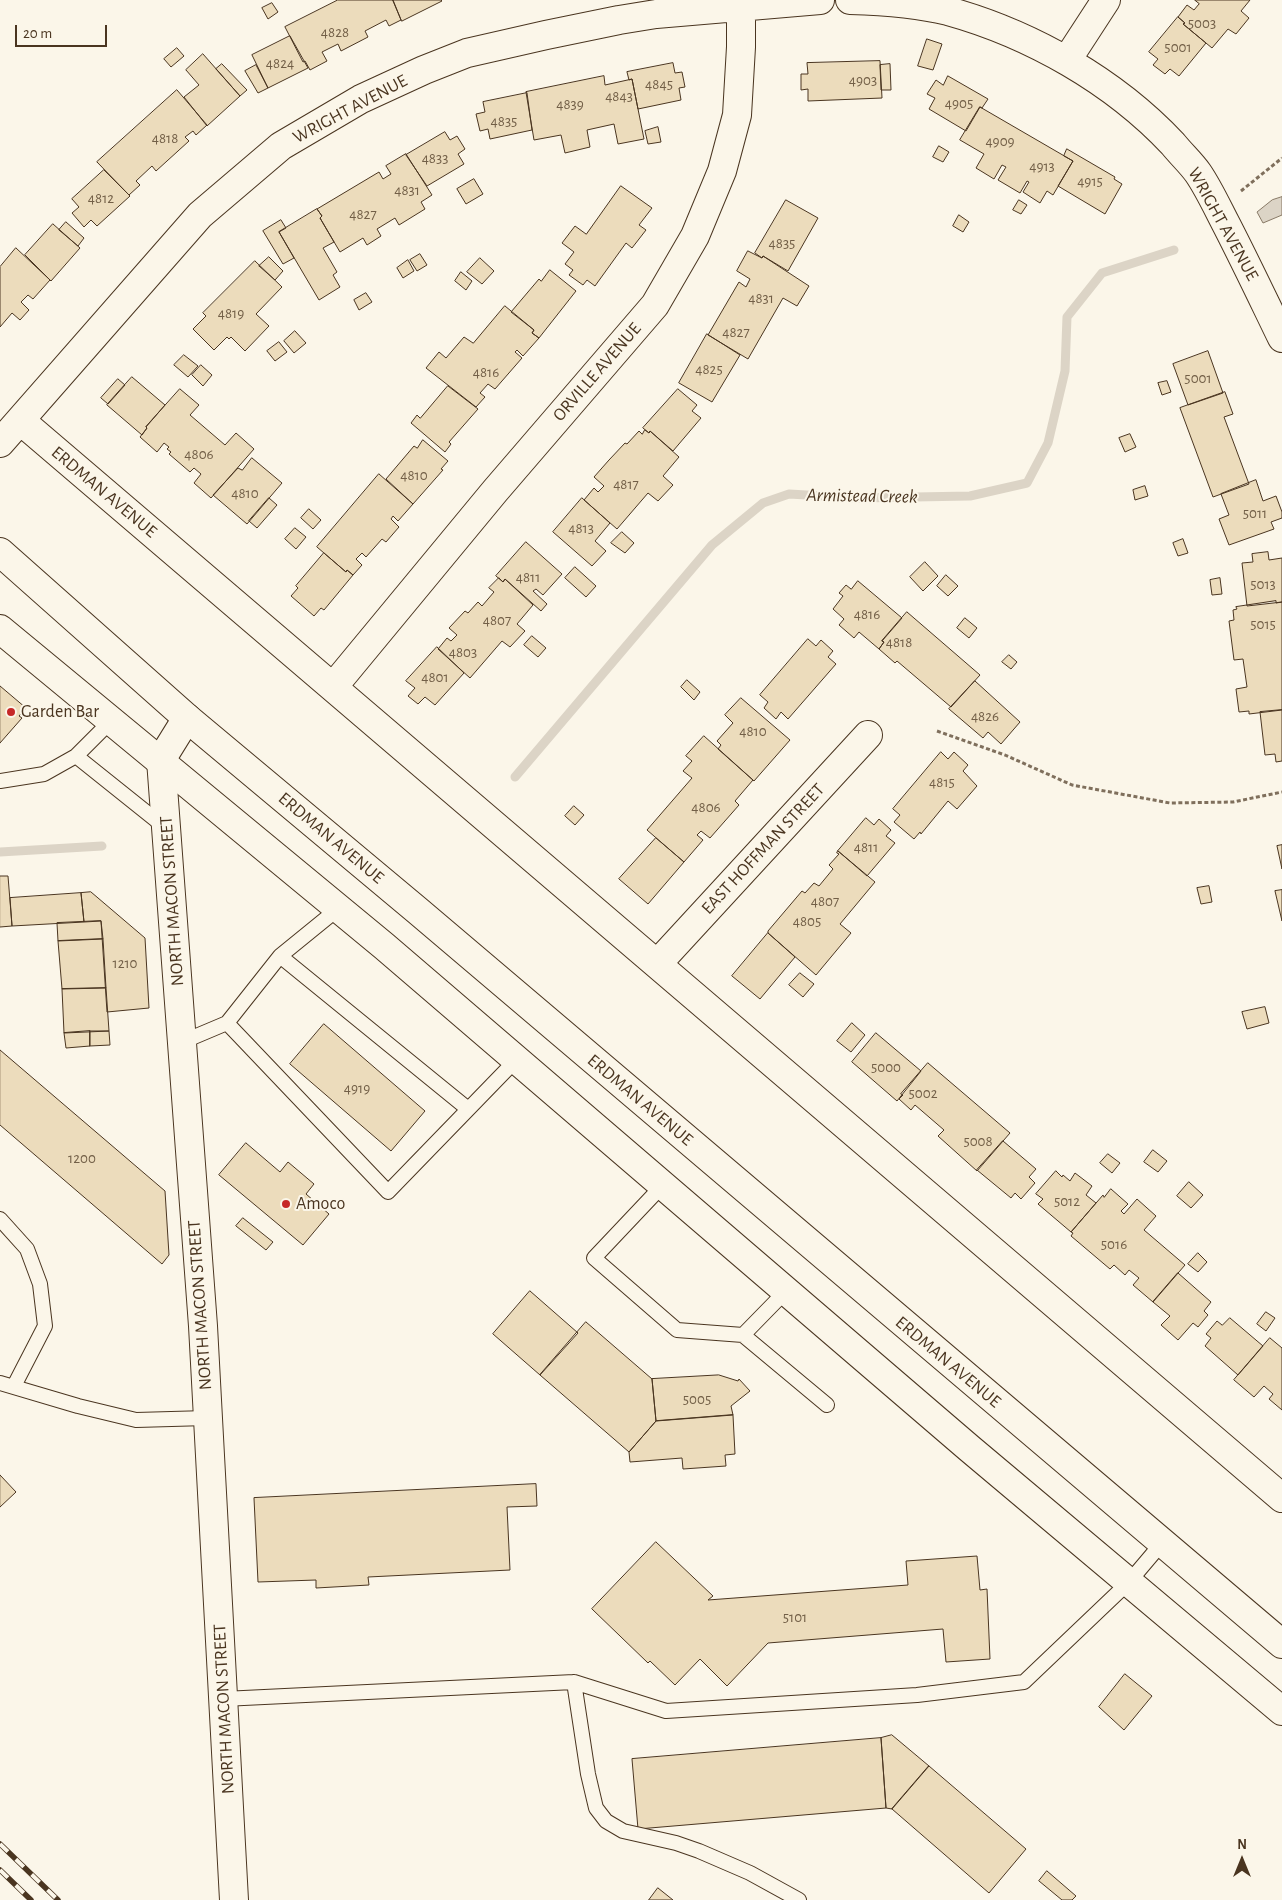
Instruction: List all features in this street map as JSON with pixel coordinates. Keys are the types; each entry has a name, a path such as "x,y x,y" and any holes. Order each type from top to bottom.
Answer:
{"street":[{"name":"WRIGHT AVENUE","path":"0,443 21,422 200,215 281,146 361,99 424,70 476,51 619,20 741,4 820,0"},
{"name":"WRIGHT AVENUE","path":"850,0 891,2 947,11 1002,30 1067,60 1108,87 1139,111 1198,173 1282,338"},
{"path":"1067,60 1106,0"},
{"name":"ORVILLE AVENUE","path":"333,687 495,491 655,305 695,236 722,172 737,115 741,47 741,4"},
{"name":"ERDMAN AVENUE","path":"21,422 1282,1498"},
{"name":"ERDMAN AVENUE","path":"0,552 187,718 426,918 1282,1644"},
{"path":"0,629 339,908 786,1291 1282,1711"},
{"path":"161,760 187,718"},
{"name":"EAST HOFFMAN STREET","path":"658,964 868,735"},
{"name":"NORTH MACON STREET","path":"161,760 203,1326 234,1900"}],"lane":[{"path":"0,782 44,774 76,756 112,720"},
{"path":"76,756 166,828"},
{"path":"182,1042 227,1023 280,956 339,908"},
{"path":"280,956 468,1109"},
{"path":"227,1023 388,1192 516,1059"},
{"path":"663,1185 594,1258 677,1330 742,1335 827,1405"},
{"path":"0,1219 27,1249 40,1284 45,1326 7,1384 78,1406 136,1420 208,1418"},
{"path":"742,1335 786,1291"},
{"path":"223,1699 574,1682 666,1711 917,1695 1024,1682 1129,1582 1162,1543"},
{"path":"574,1682 588,1774 596,1808 606,1822 623,1831 676,1843 699,1851 750,1873 799,1900"}],"path":[{"path":"1218,209 1282,158"},
{"path":"937,731 1005,755 1072,784 1170,803 1233,802 1282,792"}],"shaded area":[{"path":"1282,197 1282,215 1263,223 1257,212 1272,200"}],"building":[{"path":"338,0 393,0 401,20 389,26 386,20 365,31 368,37 341,51 338,44 322,52 327,61 310,70 305,61 303,62 285,27"},
{"path":"393,0 441,0 442,1 402,21"},
{"path":"1195,0 1250,0 1241,11 1249,18 1236,34 1228,29 1212,48 1183,24 1185,23 1178,17 1187,5 1194,10 1199,4"},
{"path":"272,3 278,12 268,19 262,8"},
{"path":"1178,17 1185,23 1183,24 1206,43 1179,76 1170,69 1165,74 1153,65 1158,59 1149,52"},
{"path":"290,36 308,68 268,88 252,55"},
{"path":"927,39 942,44 933,70 918,66"},
{"path":"177,48 184,56 171,67 164,59"},
{"path":"203,54 240,96 207,126 184,97 199,85 186,70"},
{"path":"880,61 882,98 808,101 808,89 801,90 801,74 808,74 807,63"},
{"path":"673,63 675,73 682,72 685,87 679,88 681,100 638,109 632,79 629,80 627,72"},
{"path":"222,64 247,90 240,96 216,69"},
{"path":"890,64 891,90 881,90 880,65"},
{"path":"256,65 268,88 258,93 245,71"},
{"path":"604,76 605,85 632,79 644,139 618,144 614,124 587,130 590,147 565,153 561,135 534,140 526,92"},
{"path":"948,76 988,99 982,108 980,107 966,131 929,109 935,98 927,94 936,80 943,85"},
{"path":"177,90 207,125 196,135 193,131 185,137 189,141 156,171 152,166 136,181 140,185 129,195 97,162"},
{"path":"527,93 532,130 490,139 488,129 480,131 476,114 485,112 483,102"},
{"path":"980,107 1073,161 1053,195 1047,191 1040,203 1023,192 1029,182 1027,181 1020,193 998,180 1006,167 1002,165 994,179 976,168 984,154 960,140"},
{"path":"658,127 661,142 648,144 645,131"},
{"path":"445,132 450,140 457,136 465,149 458,154 464,164 427,186 406,155"},
{"path":"939,146 949,152 943,162 933,157"},
{"path":"1067,149 1115,177 1114,179 1122,184 1105,214 1058,186 1073,161 1064,156"},
{"path":"406,154 432,195 421,202 425,209 399,225 395,218 377,229 381,236 367,245 363,238 340,252 320,218 322,216 317,209 379,172 383,179 391,174 386,166"},
{"path":"104,170 130,196 97,226 91,220 84,227 72,213 79,207 72,199"},
{"path":"474,179 483,194 466,204 457,189"},
{"path":"621,186 652,208 639,225 646,230 632,248 626,243 595,286 587,280 583,285 569,275 573,270 565,264 574,252 562,243 575,226 586,234"},
{"path":"786,200 818,218 788,271 755,253"},
{"path":"1019,200 1027,205 1021,214 1013,210"},
{"path":"317,209 334,242 323,248 337,272 333,275 340,287 319,300 279,232"},
{"path":"959,215 969,222 963,232 953,226"},
{"path":"281,220 286,228 279,232 294,258 283,264 263,231"},
{"path":"66,222 84,238 78,246 59,230"},
{"path":"53,224 80,248 51,281 25,255"},
{"path":"16,248 50,280 33,299 28,295 21,302 29,310 20,320 12,313 0,327 0,267"},
{"path":"748,251 762,258 763,256 809,286 797,306 783,298 748,359 708,335 739,282 746,287 750,279 737,271"},
{"path":"420,254 427,265 417,271 410,260"},
{"path":"269,257 283,271 275,280 259,266"},
{"path":"480,258 494,271 482,284 467,272"},
{"path":"408,260 414,271 403,278 397,268"},
{"path":"255,261 282,287 256,314 269,326 245,351 231,337 229,339 227,337 214,350 193,329 206,316 203,313"},
{"path":"550,270 576,291 539,338 532,333 534,330 511,312 539,279 541,281"},
{"path":"461,272 472,281 466,290 455,281"},
{"path":"366,293 372,302 359,310 354,300"},
{"path":"505,306 534,330 532,333 539,338 523,356 517,350 515,352 522,358 495,389 488,384 480,393 485,397 476,407 426,368 439,352 446,358 464,337 473,343"},
{"path":"295,331 306,343 294,353 284,341"},
{"path":"707,334 740,355 712,402 679,383"},
{"path":"279,342 287,352 275,361 267,351"},
{"path":"1208,351 1223,393 1188,405 1173,364"},
{"path":"184,355 198,366 188,377 174,365"},
{"path":"201,365 212,375 203,386 192,375"},
{"path":"132,377 165,405 146,427 142,435 107,405"},
{"path":"118,379 125,385 108,404 101,398"},
{"path":"1167,381 1171,392 1162,395 1158,383"},
{"path":"448,386 478,409 449,442 451,444 445,452 411,423 417,415 420,418"},
{"path":"180,389 199,405 190,415 225,445 236,433 254,449 211,498 194,483 201,474 194,468 190,472 169,454 171,452 167,449 169,447 164,443 157,452 140,437 146,427"},
{"path":"678,389 697,405 692,411 701,418 673,451 650,431 649,433 643,428"},
{"path":"1225,392 1233,414 1224,417 1249,484 1213,497 1180,408"},
{"path":"645,430 649,433 650,431 679,457 663,476 673,485 658,501 648,493 617,529 584,500 594,488 598,492 604,486 594,477 625,443 627,444 639,431 642,434"},
{"path":"1130,434 1136,447 1125,452 1119,438"},
{"path":"423,440 448,461 441,469 443,470 413,504 386,479 414,446 417,448"},
{"path":"252,458 282,483 247,524 213,495 238,468 242,470"},
{"path":"379,474 413,504 398,521 393,516 391,519 399,527 386,542 382,539 366,557 362,553 356,559 362,565 353,575 347,570 346,572 317,547"},
{"path":"1256,480 1263,501 1276,496 1282,512 1282,518 1271,522 1274,529 1229,545 1219,519 1229,515 1221,494"},
{"path":"1145,486 1148,496 1135,500 1133,490"},
{"path":"269,498 277,505 257,528 249,521"},
{"path":"582,498 610,523 595,541 606,551 592,566 553,532"},
{"path":"309,509 321,520 313,529 301,518"},
{"path":"295,528 306,537 296,549 285,539"},
{"path":"622,532 634,543 625,553 611,543"},
{"path":"1183,539 1188,553 1178,556 1173,543"},
{"path":"526,542 562,574 543,595 536,589 533,591 547,604 541,611 505,579 503,582 496,576"},
{"path":"1268,552 1269,560 1282,558 1282,602 1247,606 1242,563 1253,562 1252,554"},
{"path":"324,553 346,572 347,570 353,575 324,610 321,608 314,616 291,596 298,588 296,586"},
{"path":"925,562 938,576 923,591 910,577"},
{"path":"575,567 596,586 586,597 565,578"},
{"path":"946,575 958,586 948,596 937,586"},
{"path":"499,578 503,582 505,579 533,605 517,624 525,631 510,647 502,641 470,678 438,649 447,638 451,641 457,635 449,628 465,611 468,613 478,602 482,606 494,592 489,588"},
{"path":"1220,578 1222,594 1212,595 1210,580"},
{"path":"858,581 902,618 882,641 884,642 879,649 859,632 854,638 839,625 844,619 833,609 843,596 839,593 846,585 851,589"},
{"path":"1276,601 1276,603 1282,602 1282,710 1249,714 1249,711 1239,712 1236,689 1247,687 1243,659 1234,660 1229,621 1234,620 1233,610 1237,609 1236,607"},
{"path":"907,612 980,675 951,707 897,661 895,663 879,649 884,642 882,641"},
{"path":"965,618 977,628 969,638 957,628"},
{"path":"532,636 546,648 538,657 524,645"},
{"path":"808,639 816,646 821,640 833,651 828,657 836,664 788,719 781,712 776,719 764,708 768,702 760,695"},
{"path":"437,647 464,673 435,705 425,697 418,704 408,696 415,688 406,681"},
{"path":"1009,655 1017,662 1011,669 1002,662"},
{"path":"687,680 700,692 694,700 681,687"},
{"path":"975,681 1020,722 1001,744 988,732 983,738 949,709"},
{"name":"Garden Bar","path":"0,686 26,708 19,716 22,718 0,743"},
{"path":"741,698 790,740 754,781 718,749 721,745 717,741 733,723 725,715"},
{"path":"1282,710 1282,761 1276,762 1275,754 1265,755 1260,712"},
{"path":"704,736 753,780 735,801 739,805 710,838 701,831 697,835 703,840 684,862 647,830 692,778 683,771 692,761 686,756"},
{"path":"941,752 948,759 954,752 968,765 963,771 977,786 957,809 948,801 921,834 920,832 914,839 894,822 900,815 893,809"},
{"path":"574,806 584,815 575,825 565,816"},
{"path":"866,818 874,825 879,819 891,830 886,836 895,843 867,876 838,851"},
{"path":"656,838 684,862 648,904 619,879"},
{"path":"1282,845 1282,869 1277,846"},
{"path":"838,851 875,882 840,924 851,933 816,975 768,931 802,891 805,893 814,883 819,886 833,869 829,865 839,854 837,853"},
{"path":"0,876 8,876 12,926 0,927"},
{"path":"1209,886 1212,902 1201,904 1197,888"},
{"path":"1282,890 1282,921 1275,891"},
{"path":"91,892 145,938 149,1008 107,1012 101,921 84,922 81,893"},
{"path":"81,893 84,922 12,926 10,898"},
{"path":"101,921 103,939 58,941 57,923"},
{"path":"768,933 795,957 760,999 732,976"},
{"path":"103,939 106,988 62,989 58,941"},
{"path":"800,973 814,984 803,997 789,985"},
{"path":"106,988 109,1031 64,1033 62,989"},
{"path":"1265,1007 1269,1023 1247,1029 1242,1012"},
{"path":"852,1023 865,1035 851,1052 837,1041"},
{"path":"324,1024 425,1111 391,1151 290,1064"},
{"path":"90,1031 90,1046 66,1048 64,1033"},
{"path":"90,1031 109,1031 110,1045 90,1046"},
{"path":"876,1033 921,1071 897,1101 852,1062"},
{"path":"0,1050 165,1191 169,1255 162,1264 0,1125"},
{"path":"928,1063 1010,1133 977,1171 938,1136 944,1130 915,1105 911,1110 899,1099 903,1095 901,1094"},
{"path":"1003,1141 1036,1169 1029,1177 1035,1183 1021,1199 1015,1193 1011,1198 977,1170"},
{"name":"Amoco","path":"246,1143 280,1172 288,1162 314,1184 306,1194 329,1214 303,1245 219,1175"},
{"path":"1153,1150 1167,1161 1158,1172 1144,1162"},
{"path":"1108,1154 1120,1163 1112,1173 1100,1163"},
{"path":"1056,1171 1070,1181 1075,1173 1092,1186 1086,1195 1096,1203 1071,1232 1038,1204 1043,1199 1036,1194"},
{"path":"1189,1182 1203,1195 1191,1208 1177,1196"},
{"path":"1111,1189 1128,1204 1121,1211 1124,1214 1137,1199 1156,1216 1144,1230 1185,1265 1153,1302 1133,1285 1139,1278 1129,1270 1125,1275 1114,1265 1110,1269 1071,1236 1073,1233 1071,1232 1103,1195 1104,1197"},
{"path":"243,1218 273,1242 266,1250 236,1226"},
{"path":"1198,1253 1207,1262 1198,1272 1188,1264"},
{"path":"1178,1273 1211,1302 1204,1311 1208,1315 1198,1327 1193,1323 1178,1340 1161,1325 1170,1316 1153,1302"},
{"path":"530,1291 578,1333 540,1375 493,1334"},
{"path":"1266,1312 1275,1318 1266,1331 1257,1324"},
{"path":"1230,1318 1263,1346 1238,1375 1205,1346 1211,1338 1206,1334 1217,1321 1222,1325"},
{"path":"586,1322 652,1379 656,1421 629,1452 540,1375"},
{"path":"1270,1338 1282,1348 1282,1410 1269,1399 1273,1394 1264,1386 1254,1397 1234,1380"},
{"path":"719,1375 738,1381 739,1379 750,1391 731,1406 733,1415 656,1421 652,1379"},
{"path":"733,1415 735,1454 725,1455 726,1466 683,1469 682,1458 630,1462 629,1452 656,1421"},
{"path":"0,1475 16,1492 0,1507"},
{"path":"536,1484 537,1506 507,1507 510,1570 368,1577 369,1585 316,1588 316,1580 258,1582 254,1498"},
{"path":"656,1542 713,1596 708,1600 908,1585 906,1561 977,1556 980,1590 987,1589 990,1659 946,1662 943,1629 768,1643 727,1686 700,1659 675,1685 650,1661 648,1663 592,1609"},
{"path":"1125,1674 1152,1696 1124,1730 1099,1707"},
{"path":"892,1735 929,1766 892,1809 886,1808 881,1738"},
{"path":"881,1738 886,1808 638,1829 632,1759"},
{"path":"929,1766 1026,1849 989,1893 892,1809"},
{"path":"1047,1871 1076,1896 1072,1900 1062,1900 1039,1881"},
{"path":"658,1888 673,1900 649,1900"}],"waterway":[{"name":"Armistead Creek","path":"515,777 712,545 763,503 789,494 859,498 970,496 1027,483 1048,443 1065,371 1067,317 1102,273 1174,250"},
{"name":"Armistead Creek","path":"0,852 102,846"}],"railway":[{"path":"0,1844 58,1900"},
{"path":"0,1870 31,1900"}],"place":[{"name":"Garden Bar","path":"11,712"},
{"name":"Amoco","path":"286,1204"}]}
